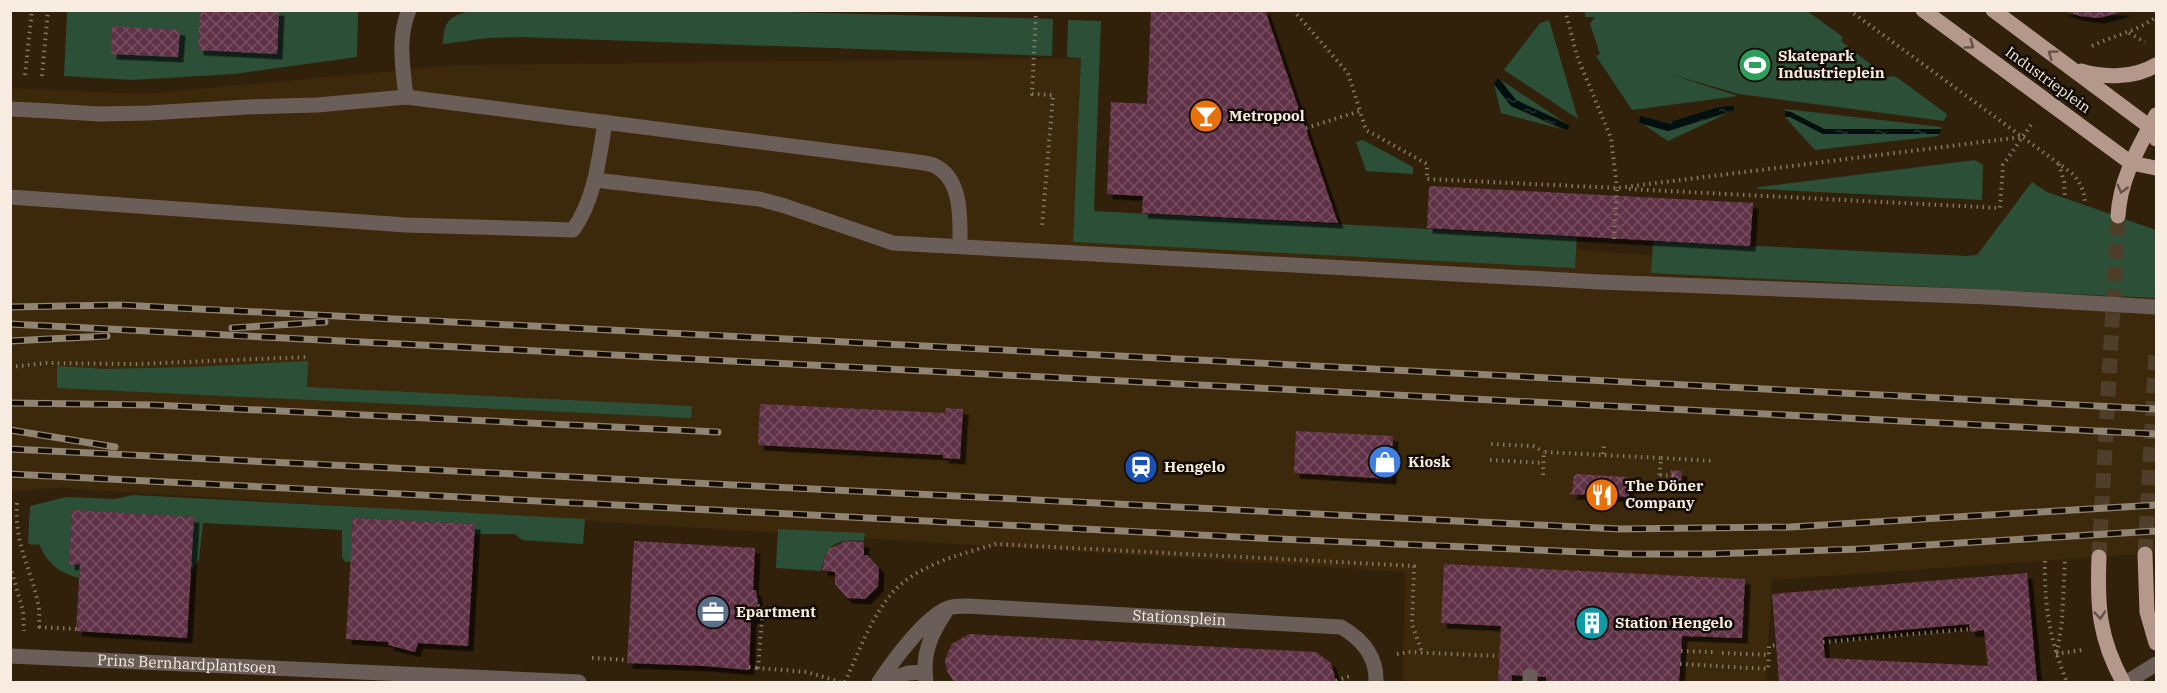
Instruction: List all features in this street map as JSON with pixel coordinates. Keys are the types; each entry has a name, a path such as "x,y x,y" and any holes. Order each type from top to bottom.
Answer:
{"main road":[{"name":"Industrieplein","path":"1923,10 2131,163 2157,168"},
{"name":"Industrieplein","path":"1993,10 2154,127"},
{"path":"2072,69 2097,76 2121,75 2149,70 2157,65"},
{"path":"2118,216 2120,194 2131,163 2154,127"},
{"path":"2145,554 2147,612 2157,643"},
{"path":"2099,557 2098,599 2101,628 2109,654 2125,682"}],"street":[{"path":"406,98 402,26 408,10"},
{"path":"10,109 149,113 248,106 317,105 406,98 910,161 934,166 945,174 953,186 960,209 960,245"},
{"path":"10,196 406,225 573,230 582,218 596,180 605,122"},
{"path":"596,180 759,199 893,243 1600,282 1988,297 2157,307"},
{"name":"Stationsplein","path":"948,608 967,606 1341,627 1357,637 1369,652 1374,665 1376,682"},
{"path":"880,682 908,673 926,677 928,643 948,608"},
{"path":"880,682 893,662 926,623 948,608"},
{"name":"Prins Bernhardplantsoen","path":"10,656 579,682"},
{"path":"2125,682 2157,664"}],"path":[{"path":"25,75 32,10"},
{"path":"42,76 48,10"},
{"path":"1036,10 1032,94 1053,95 1041,250"},
{"path":"1293,10 1348,73 1366,130 1427,164 1427,179 2000,208 2003,165 2022,137"},
{"path":"1565,10 1577,56 1611,138 1617,188 1614,239"},
{"path":"1849,10 2073,174 2081,183 2085,205"},
{"path":"1305,128 1360,111"},
{"path":"1617,188 2022,137"},
{"path":"2058,164 2064,182 2065,198"},
{"path":"10,366 46,363 135,364 308,357"},
{"path":"1491,444 1533,446 1544,452 1714,461"},
{"path":"1603,454 1604,445"},
{"path":"1543,475 1544,452"},
{"path":"1659,481 1661,458"},
{"path":"1490,460 1543,463"},
{"path":"1660,475 1676,476"},
{"path":"17,503 15,517 18,541 39,605 39,627 76,629"},
{"path":"845,682 883,605 908,579 954,557 996,544 1414,566 1412,624 1422,652"},
{"path":"2056,654 2062,621 2065,560"},
{"path":"2044,561 2045,602 2050,634 2067,682"},
{"path":"10,566 23,611"},
{"path":"758,606 763,606 758,668"},
{"path":"1823,642 1970,629"},
{"path":"1680,664 1768,669 1769,646 1776,645"},
{"path":"1681,651 1713,652"},
{"path":"1336,681 1403,652 1499,656"},
{"path":"1722,652 1769,655"},
{"path":"749,667 807,672 840,682"}],"shaded area":[{"path":"1081,58 1075,211 2156,294 2156,553 1772,580 1766,682 1403,682 1405,572 58,488 11,491 10,88 143,94 457,65"}],"green space":[{"path":"69,11 358,11 357,57 234,74 132,80 64,76 67,13"},
{"path":"470,11 746,11 1053,19 1052,56 521,37 488,38 443,44 446,25 449,21 457,15"},
{"name":"Skatepark Industrieplein","path":"1585,11 1807,11 1843,37 1841,41 1887,77 1895,76 1947,114 1944,121 1739,94 1666,73 1738,96 1632,110 1596,56 1600,54 1590,24 1595,17 1585,17"},
{"path":"1068,20 1101,21 1094,211 1577,237 1575,268 1073,242 1081,58 1067,57"},
{"path":"1549,20 1578,119 1504,70 1540,23"},
{"path":"1501,80 1564,122 1516,100"},
{"path":"1494,84 1511,106 1561,129 1501,113"},
{"path":"1785,109 1942,127 1941,129 1824,129"},
{"path":"1728,113 1668,141 1643,124 1668,131"},
{"path":"1785,117 1790,117 1823,134 1939,134 1938,136 1815,150"},
{"path":"1363,140 1413,167 1413,174 1366,171 1356,142"},
{"path":"1975,160 1983,165 1982,200 1757,189 1759,187"},
{"path":"2032,182 2047,192 2156,230 2156,298 1651,273 1653,241 1977,255"},
{"path":"308,361 307,387 692,406 691,418 57,388 57,366 107,369"},
{"path":"133,495 585,519 583,544 522,540 515,534 474,534 474,524 353,518 351,561 345,562 342,557 342,530 203,523 199,560 190,572 193,517 72,510 69,565 80,564 79,578 54,566 39,544 28,543 30,506 66,497 114,499"},
{"path":"778,529 865,533 864,541 847,541 834,545 826,554 821,571 776,568"}],"water":[{"path":"1498,78 1516,100 1570,126 1567,130 1511,106 1494,84"},
{"path":"1734,106 1734,110 1668,131 1639,123 1640,116 1667,123 1719,107"},
{"path":"1785,111 1824,129 1941,129 1939,134 1823,134 1790,117 1785,117"}],"building":[{"path":"200,10 279,10 277,54 198,50"},
{"name":"Metropool","path":"1151,10 1265,10 1338,223 1142,213 1143,196 1107,194 1111,102 1147,104"},
{"path":"2061,10 2125,11 2099,18 2080,16"},
{"path":"112,26 180,30 178,57 111,54"},
{"path":"1429,186 1753,203 1750,246 1427,228"},
{"path":"760,404 945,413 946,408 963,409 960,459 943,458 943,455 758,445"},
{"path":"1296,431 1393,436 1391,479 1294,473"},
{"path":"1671,470 1682,471 1681,482 1670,482"},
{"path":"1577,474 1627,477 1629,497 1569,494 1572,492 1574,476"},
{"path":"72,510 194,517 187,638 76,631 80,564 69,565"},
{"path":"353,518 475,524 468,646 418,643 415,652 388,645 389,642 346,639"},
{"path":"634,541 755,548 753,590 756,590 760,617 751,619 749,670 627,663"},
{"path":"846,541 864,542 864,555 867,555 879,568 878,586 865,599 847,598 835,584 835,572 822,570 829,549"},
{"name":"Station Hengelo","path":"1444,564 1745,579 1742,638 1682,636 1679,682 1546,682 1546,677 1512,675 1512,682 1498,682 1501,626 1441,623"},
{"path":"2027,573 2037,682 1779,682 1772,594","holes":["1969,624 1970,632 1984,630 1988,666 1825,658 1823,637"]},
{"path":"969,634 1316,652 1331,663 1336,681 954,682 947,671 945,661 952,644"}],"tunnel":[{"path":"2099,557 2118,216"},
{"path":"2145,554 2156,351"}],"railway":[{"path":"10,307 120,305 2156,409"},
{"path":"232,328 325,322"},
{"path":"10,324 2156,434"},
{"path":"10,341 107,336"},
{"path":"10,403 153,405 718,432"},
{"path":"10,430 115,447"},
{"path":"10,449 1619,529 1790,527 2156,505"},
{"path":"10,474 1279,539 1629,554 1860,549 2156,531"}],"place":[{"name":"Skatepark Industrieplein","path":"1755,65"},
{"name":"Metropool","path":"1206,116"},
{"name":"Kiosk","path":"1385,462"},
{"name":"Hengelo","path":"1141,467"},
{"name":"The Döner Company","path":"1602,495"},
{"name":"Epartment","path":"713,612"},
{"name":"Station Hengelo","path":"1592,623"}]}
